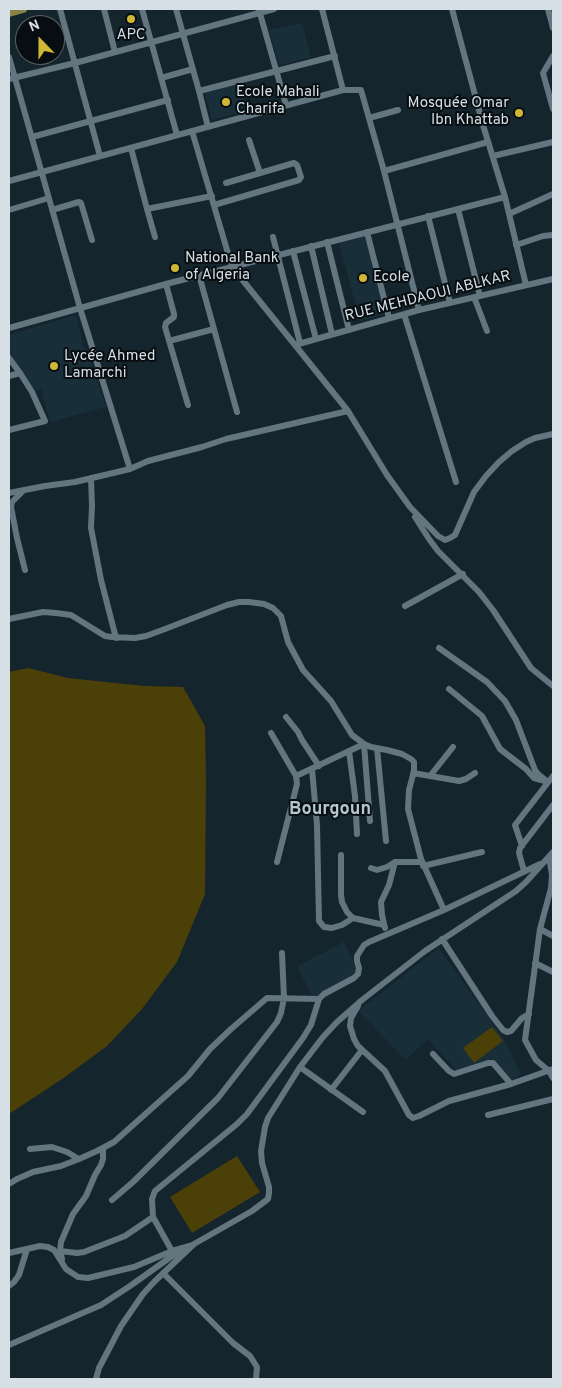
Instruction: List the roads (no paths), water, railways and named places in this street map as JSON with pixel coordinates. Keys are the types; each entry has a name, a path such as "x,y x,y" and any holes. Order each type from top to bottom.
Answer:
{"main road":[{"path":"9,13 24,9"}],"street":[{"path":"60,9 100,156"},
{"path":"104,9 115,52"},
{"path":"142,9 177,135"},
{"path":"176,9 208,126"},
{"path":"12,78 183,34 259,11 274,9"},
{"path":"322,9 343,90"},
{"name":"RUE MEHDAOUI ABLKAR","path":"298,344 419,310 526,285 505,198 452,9"},
{"path":"259,11 286,105"},
{"path":"550,12 553,28"},
{"path":"199,91 335,56"},
{"path":"553,56 544,73 553,109"},
{"path":"9,57 12,78 32,136 80,308 130,470"},
{"path":"162,78 193,69"},
{"path":"9,181 343,90 361,90 384,171 419,310"},
{"path":"32,136 168,100"},
{"path":"369,118 398,110"},
{"path":"192,131 232,267 298,344 348,411 387,475 438,551 480,592 531,668 553,686"},
{"path":"249,140 260,173"},
{"path":"384,171 488,142"},
{"path":"493,156 553,142"},
{"path":"131,148 155,237"},
{"path":"214,205 299,180 301,177 297,165 294,163 226,182"},
{"path":"509,214 553,194"},
{"path":"147,209 212,196"},
{"path":"9,210 49,198"},
{"path":"9,326 326,242 505,198"},
{"path":"52,210 81,203 92,240"},
{"path":"458,209 477,296 487,331"},
{"path":"428,216 450,303"},
{"path":"368,232 389,318"},
{"path":"516,245 543,236 553,235"},
{"path":"273,237 298,344"},
{"path":"326,242 349,330"},
{"path":"311,246 332,334"},
{"path":"293,251 316,339"},
{"path":"199,275 236,412"},
{"path":"526,285 553,279"},
{"path":"166,284 174,317 165,324 188,405"},
{"path":"404,314 456,482"},
{"path":"169,341 214,328"},
{"path":"9,358 32,392 45,421 9,430"},
{"path":"9,376 20,372"},
{"path":"9,493 130,470 148,461 242,435 348,411"},
{"path":"410,507 438,536 445,540 450,538 456,534 474,492 499,462 526,442 553,434"},
{"path":"91,478 91,528 101,580 116,638"},
{"path":"24,490 12,502 11,507 25,570"},
{"path":"405,606 462,574"},
{"path":"9,619 44,612 67,614 105,636 134,638 146,636 239,602 264,604 273,608 281,616 288,642 302,670 331,701 352,735 364,744 395,751 411,759 414,767 409,790 408,809 423,864 444,910"},
{"path":"439,648 487,682 504,701 516,720 535,770 548,782"},
{"path":"449,689 482,716 500,749 526,769 534,778 548,782"},
{"path":"286,717 298,732 315,767 319,921 324,927 332,928 342,925 353,918"},
{"path":"271,733 296,776 297,784 277,862"},
{"path":"296,776 364,744"},
{"path":"364,744 370,820"},
{"path":"430,776 453,746"},
{"path":"377,748 386,842"},
{"path":"349,751 355,796 357,834"},
{"path":"413,773 459,781 475,773"},
{"path":"522,846 515,825 553,776"},
{"path":"524,872 519,853 522,846 553,805"},
{"path":"372,868 377,870 395,862 423,864 482,852"},
{"path":"341,855 342,902 347,912 353,918 384,926"},
{"path":"172,1250 153,1217 152,1199 155,1191 247,1114 303,1038 311,1025 319,999 324,994 357,976 359,971 357,956 359,950 368,942 444,910 524,872 549,857"},
{"path":"549,857 552,889 540,930 525,1040 536,1060 551,1070 553,1078"},
{"path":"9,1253 40,1246 48,1247 54,1250 66,1269 78,1277 93,1277 134,1267 172,1250 194,1244 252,1211 268,1198 269,1193 261,1151 264,1126 300,1067 330,1030 361,1001 442,939 516,891 549,857"},
{"path":"388,934 384,926 381,902 389,885 395,862"},
{"path":"540,930 553,936"},
{"path":"442,939 503,1030 511,1031 522,1018 529,1014"},
{"path":"112,1200 133,1182 218,1098 277,1022 281,1014 284,998 282,953"},
{"path":"535,963 553,972"},
{"path":"9,1184 34,1172 61,1166 79,1159 114,1142 188,1076 210,1049 231,1028 267,998 319,999"},
{"path":"361,1001 351,1018 350,1026 354,1039 358,1046 385,1071 413,1118 449,1101 511,1084 551,1070"},
{"path":"331,1090 362,1050"},
{"path":"433,1054 454,1074 492,1063 511,1084"},
{"path":"300,1067 363,1112"},
{"path":"488,1116 553,1099"},
{"path":"30,1148 52,1147 67,1152 79,1159"},
{"path":"66,1269 60,1251 61,1242 69,1222 86,1196 104,1159 103,1148"},
{"path":"60,1251 84,1252 125,1236 153,1217"},
{"path":"96,1379 98,1368 121,1326 143,1294 194,1244"},
{"path":"10,1344 101,1305 185,1247"},
{"path":"9,1286 19,1275 28,1249"},
{"path":"163,1273 233,1343 250,1356 257,1367 256,1379"}],"place":[{"name":"APC","path":"131,19"},
{"name":"Ecole Mahali Charifa","path":"226,102"},
{"name":"Mosquée Omar Ibn Khattab","path":"519,113"},
{"name":"National Bank of Algeria","path":"175,268"},
{"name":"Ecole","path":"363,278"},
{"name":"Lycée Ahmed Lamarchi","path":"54,366"}],"district":[{"name":"Bourgoun","path":"330,810"}]}
